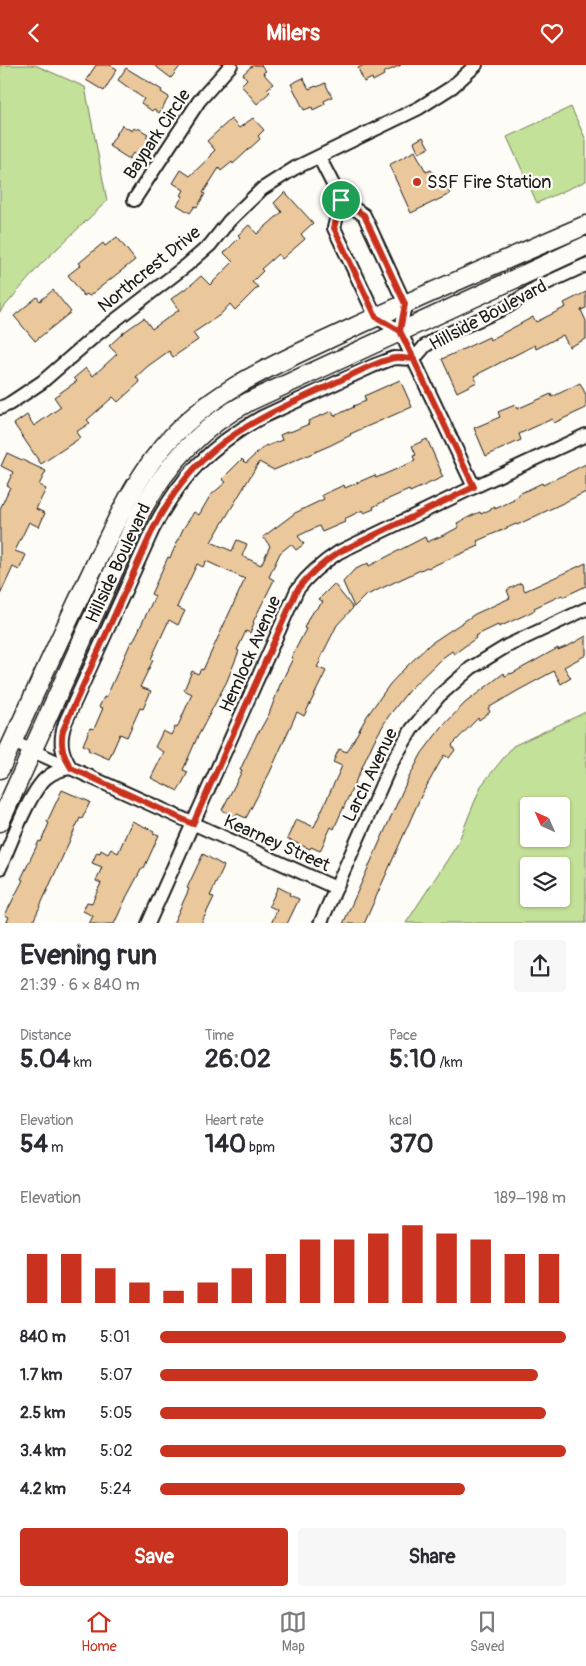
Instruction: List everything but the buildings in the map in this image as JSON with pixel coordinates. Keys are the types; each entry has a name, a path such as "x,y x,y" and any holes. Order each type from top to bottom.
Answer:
{"main road":[{"name":"Hillside Boulevard","path":"0,769 122,509 144,471 162,447 183,425 217,397 241,382 376,317 586,225"},
{"name":"Hillside Boulevard","path":"0,822 131,530 153,490 179,455 212,425 237,408 586,246"}],"street":[{"name":"Baypark Circle","path":"134,200 199,101 231,65"},
{"name":"Northcrest Drive","path":"0,407 9,404 42,382 96,335 187,265 210,245 229,221 262,189 279,177 419,108 452,87 476,65"},
{"path":"319,157 341,200 364,215 405,304 400,331"},
{"path":"341,200 334,228 376,317 400,331 474,487"},
{"name":"Hillside Boulevard","path":"71,768 64,757 61,744 65,723 161,513 181,482 193,469 219,445 262,417 373,365 394,358 414,359 426,346 436,339 507,307 536,288 586,265"},
{"name":"Hemlock Avenue","path":"148,923 297,590 309,575 322,562 339,552 586,435"},
{"name":"Larch Avenue","path":"320,923 391,764 412,729 439,696 471,668 507,646 586,609"},
{"name":"Kearney Street","path":"13,742 336,889"},
{"path":"0,868 36,789 51,774 71,768"}],"green space":[{"path":"0,65 35,65 85,87 107,201 41,264 0,312"},
{"path":"571,107 586,140 586,181 537,203 507,137"},
{"path":"586,712 586,923 406,923 457,845 481,786 513,746"}],"place":[{"name":"SSF Fire Station","path":"417,182"}],"route":[{"path":"341,200 334,228 376,317 400,331 414,359 394,358 373,365 262,417 232,435 193,469 170,498 153,529 65,723 61,737 62,751 71,768 193,824 297,590 309,575 322,562 339,552 474,487 444,423 400,331 405,304 364,215 341,200"}]}
